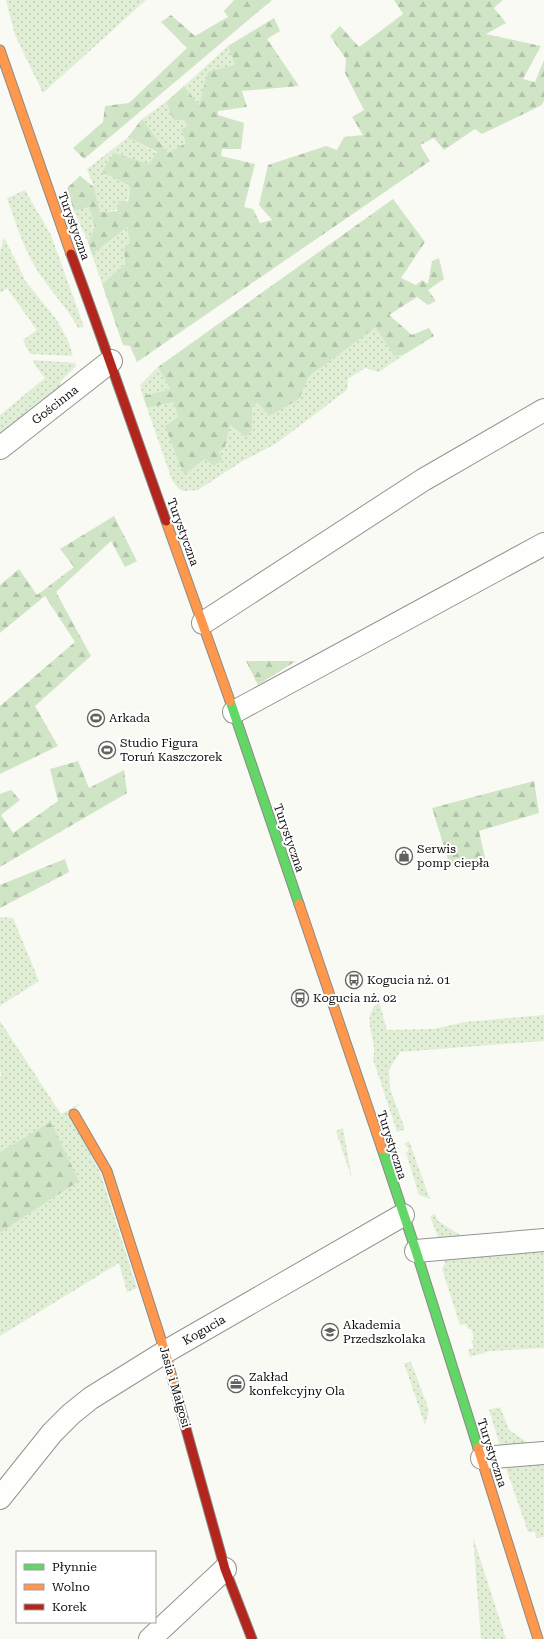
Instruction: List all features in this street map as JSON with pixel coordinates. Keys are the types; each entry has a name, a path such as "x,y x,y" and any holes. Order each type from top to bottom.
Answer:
{"main road":[{"name":"Turystyczna","path":"0,50 234,712 416,1251 538,1639"},
{"name":"Jasia i Małgosi","path":"74,1114 107,1171 165,1352 225,1569 252,1639"}],"street":[{"name":"Gościnna","path":"0,448 111,361"},
{"path":"203,623 423,480 544,410"},
{"path":"234,712 544,544"},
{"name":"Kogucia","path":"3,1488 52,1433 90,1398 165,1352 403,1215"},
{"path":"416,1251 544,1240"},
{"path":"482,1458 544,1454"},
{"path":"150,1639 225,1569"}],"green space":[{"path":"6,0 146,0 43,93 15,35"},
{"path":"234,0 272,0 84,159 73,148 103,122 105,106 129,103 187,48 161,22 171,15 195,36 228,17 224,11"},
{"path":"394,0 503,0 494,8 506,23 486,34 541,46 523,79 535,82 544,60 544,100 542,105 482,134 475,129 444,150 434,138 420,145 430,161 137,362 130,346 123,345 102,284 125,264 124,248 130,242 127,227 92,255 88,242 95,227 89,207 74,211 67,188 80,176 94,187 100,212 117,211 119,201 128,201 131,186 102,172 114,153 149,164 157,152 128,137 142,119 168,153 186,143 181,129 187,126 184,120 174,121 166,102 184,86 199,105 208,72 235,65 228,46 274,18 280,31 267,39 299,86 242,91 247,107 218,111 218,115 244,123 241,149 222,149 221,156 255,164 244,207 253,209 260,223 272,220 259,205 268,165 326,146 337,150 344,137 363,135 352,117 364,110 345,73 346,59 330,36 340,26 359,47 403,14"},
{"path":"228,46 235,65 199,105 184,86"},
{"path":"166,102 174,121 184,120 187,126 181,129 186,143 168,153 142,119"},
{"path":"128,137 157,153 149,165 114,153 131,186 127,199 122,206 118,209 100,212 94,187 87,169"},
{"path":"25,190 51,235 84,327 78,328 40,275 23,242 7,198"},
{"path":"393,199 425,242 401,278 416,285 422,280 428,284 432,261 439,258 444,279 428,290 436,301 428,305 417,297 389,315 412,335 429,328 434,336 405,354 394,356 376,327 309,376 299,399 269,416 258,403 252,407 252,430 246,437 230,425 225,447 219,452 222,460 214,466 205,459 184,475 165,426 178,417 173,402 147,408 143,396 170,389 158,367"},
{"path":"89,207 95,227 88,242 74,211"},
{"path":"127,227 130,242 124,248 125,264 102,284 92,255"},
{"path":"4,237 26,282 57,320 69,343 73,356 30,354 23,340 37,330 7,288 0,293 0,252"},
{"path":"376,326 394,355 405,354 379,372 365,368 348,379 347,390 277,443 241,462 198,490 183,491 178,488 172,480 147,408 173,402 178,417 184,475 205,459 219,452 225,447 230,425 246,437 252,430 252,407 258,403 299,399 308,376"},
{"path":"33,360 75,363 76,366 60,382 63,387 0,437 0,415 45,378"},
{"path":"158,367 170,389 143,396 140,385"},
{"path":"114,516 137,561 125,567 111,541 56,592 91,656 35,706 58,746 0,774 0,706 75,642 45,596 0,633 0,585 19,569 37,595 74,567 60,549"},
{"path":"246,661 296,661 258,685"},
{"path":"78,761 89,788 124,770 127,793 0,867 0,794 11,790 20,800 1,815 13,833 58,801 50,769"},
{"path":"534,781 539,813 479,831 487,867 450,866 432,808"},
{"path":"65,859 69,872 0,908 0,885"},
{"path":"0,917 13,918 39,981 0,1006"},
{"path":"379,1001 387,1030 434,1029 465,1022 544,1015 544,1041 400,1052 389,1070 390,1089 405,1129 397,1132 373,1059 374,1044 369,1023 373,1009"},
{"path":"0,1021 61,1114 81,1103 69,1114 100,1172 137,1288 127,1292 119,1263 0,1336 0,1233 79,1181 0,1152 0,1076 2,1075 0,1071"},
{"path":"51,1122 79,1181 0,1233 0,1152"},
{"path":"343,1128 352,1179 336,1131"},
{"path":"409,1141 430,1199 419,1195 406,1153 409,1149 404,1144"},
{"path":"435,1214 438,1221 465,1238 439,1240 430,1216"},
{"path":"544,1248 544,1348 490,1351 470,1357 468,1350 474,1347 471,1341 474,1339 471,1329 468,1329 466,1324 460,1325 442,1269 445,1263 443,1257"},
{"path":"411,1362 429,1410 425,1425 404,1363"},
{"path":"500,1407 509,1430 528,1443 544,1441 544,1448 502,1452 489,1410"},
{"path":"544,1460 544,1537 536,1538 535,1532 528,1532 506,1468 509,1463"},
{"path":"473,1537 506,1639 481,1639"}],"traffic: fast":[{"path":"230,701 299,904"},
{"path":"382,1149 478,1448"}],"traffic: slow":[{"path":"0,50 71,254"},
{"path":"166,521 230,701"},
{"path":"299,904 382,1149"},
{"path":"74,1114 107,1171 165,1352 183,1418"},
{"path":"478,1448 538,1639"}],"traffic: jam":[{"path":"71,254 166,521"},
{"path":"183,1418 225,1569 252,1639"}],"place":[{"name":"Arkada","path":"96,718"},
{"name":"Studio Figura Toruń Kaszczorek","path":"107,750"},
{"name":"Serwis pomp ciepła","path":"404,856"},
{"name":"Kogucia nż. 01","path":"354,980"},
{"name":"Kogucia nż. 02","path":"300,998"},
{"name":"Akademia Przedszkolaka","path":"330,1332"},
{"name":"Zakład konfekcyjny Ola","path":"236,1384"}]}
